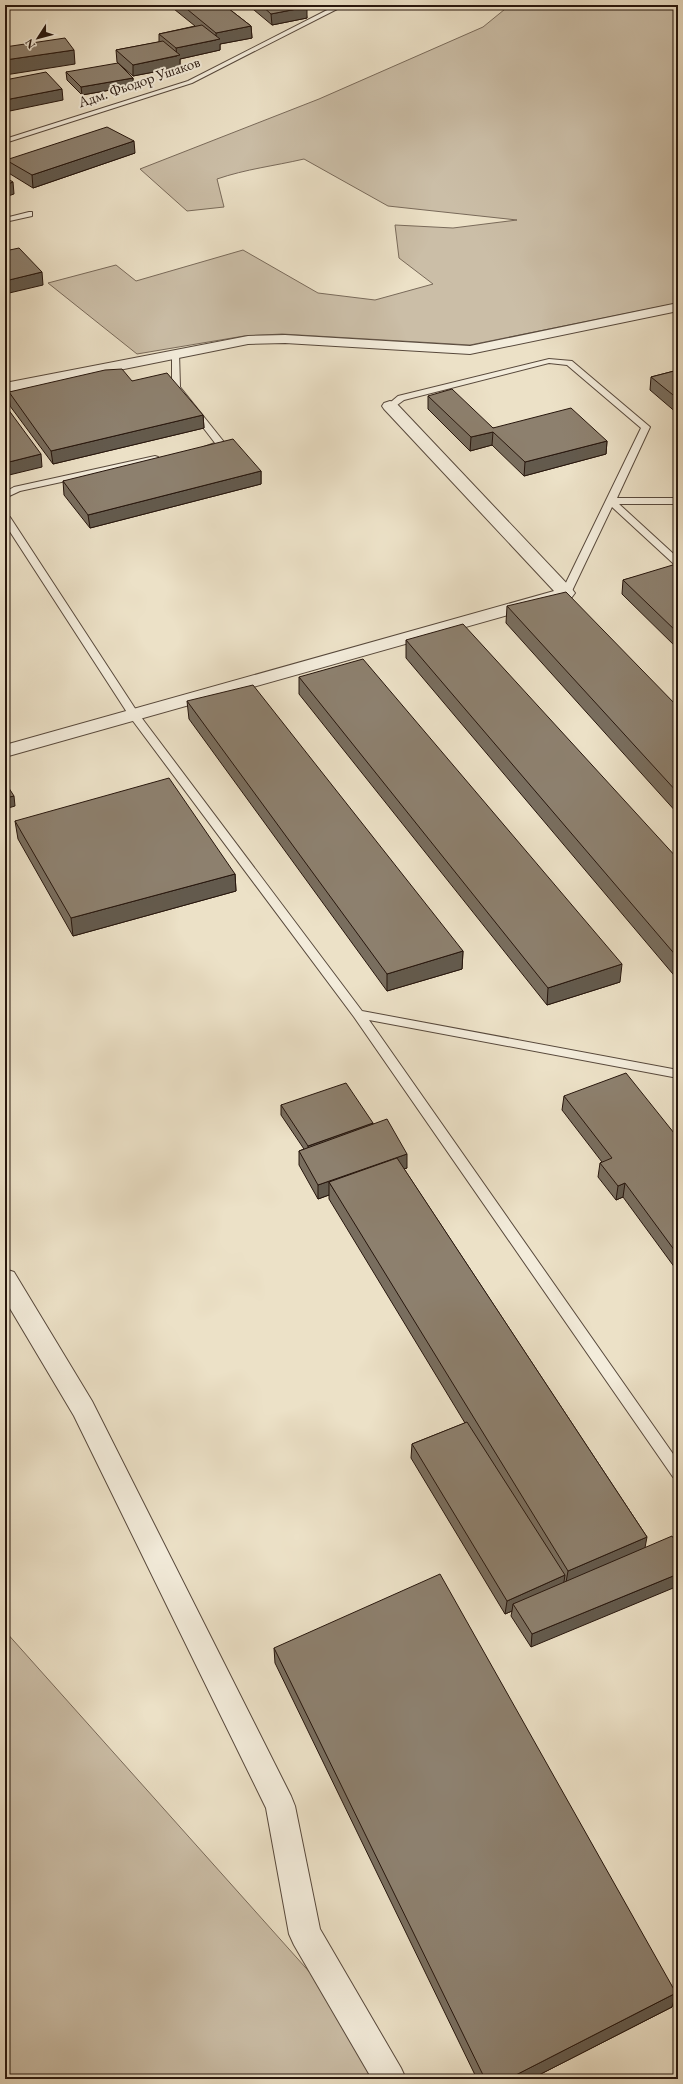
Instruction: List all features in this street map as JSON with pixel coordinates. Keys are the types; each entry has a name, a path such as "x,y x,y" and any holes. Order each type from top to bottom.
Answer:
{"street":[{"path":"5,388 175,353 248,340 285,339 470,350 678,307"},
{"path":"5,751 566,592 390,406"},
{"path":"5,1279 83,1409 280,1806 305,1934 390,2079"}],"lane":[{"name":"Адм. Фьодор Ушаков","path":"5,141 190,82 342,5"},
{"path":"5,220 29,214"},
{"path":"175,353 176,387 221,444 198,449"},
{"path":"390,406 401,398 549,361 570,363 646,427 566,592"},
{"path":"5,495 17,489 160,457"},
{"path":"611,500 678,501"},
{"path":"611,500 678,562"},
{"path":"5,517 134,715 358,1014 678,1473"},
{"path":"358,1014 678,1074"}],"shaded area":[{"path":"510,5 678,5 678,303 470,345 282,334 244,336 137,354 48,283 116,265 136,281 243,250 318,293 375,300 433,284 399,258 395,225 453,228 517,220 388,206 304,159 249,170 217,179 224,207 187,211 140,169 319,99 483,27"},
{"path":"5,1631 405,2079 5,2079"}],"building":[{"path":"182,5 224,5 251,26 216,33"},
{"path":"261,5 305,5 307,7 271,14"},
{"path":"202,25 220,39 176,48 159,34"},
{"path":"65,38 74,50 5,60 5,47"},
{"path":"163,41 180,55 133,65 116,50"},
{"path":"118,63 133,78 81,87 66,72"},
{"path":"46,72 62,89 5,100 5,80"},
{"path":"107,127 134,141 32,175 6,160"},
{"path":"5,177 13,182 5,185"},
{"path":"19,248 42,272 5,281 5,251"},
{"path":"122,369 132,381 167,373 203,415 51,451 9,392 105,370"},
{"path":"678,370 678,399 651,377"},
{"path":"452,389 493,428 571,408 607,441 525,462 493,432 471,437 428,396"},
{"path":"5,405 41,454 5,463"},
{"path":"233,439 261,471 88,515 63,481"},
{"path":"676,564 678,566 678,633 623,580"},
{"path":"566,592 678,707 678,793 507,606"},
{"path":"463,624 678,859 678,958 406,640"},
{"path":"363,659 622,964 548,988 299,677"},
{"path":"253,685 463,951 387,974 187,701"},
{"path":"169,778 235,874 71,918 15,821"},
{"path":"5,782 14,796 5,798"},
{"path":"626,1073 678,1138 678,1255 625,1183 618,1186 600,1163 612,1158 564,1096"},
{"path":"346,1083 373,1123 308,1146 281,1105"},
{"path":"387,1119 407,1154 318,1185 299,1151"},
{"path":"397,1158 647,1537 568,1571 329,1182"},
{"path":"467,1422 565,1575 507,1601 412,1444"},
{"path":"672,1536 678,1545 678,1574 532,1634 513,1604"},
{"path":"440,1574 676,1993 508,2079 485,2079 274,1648"}]}
